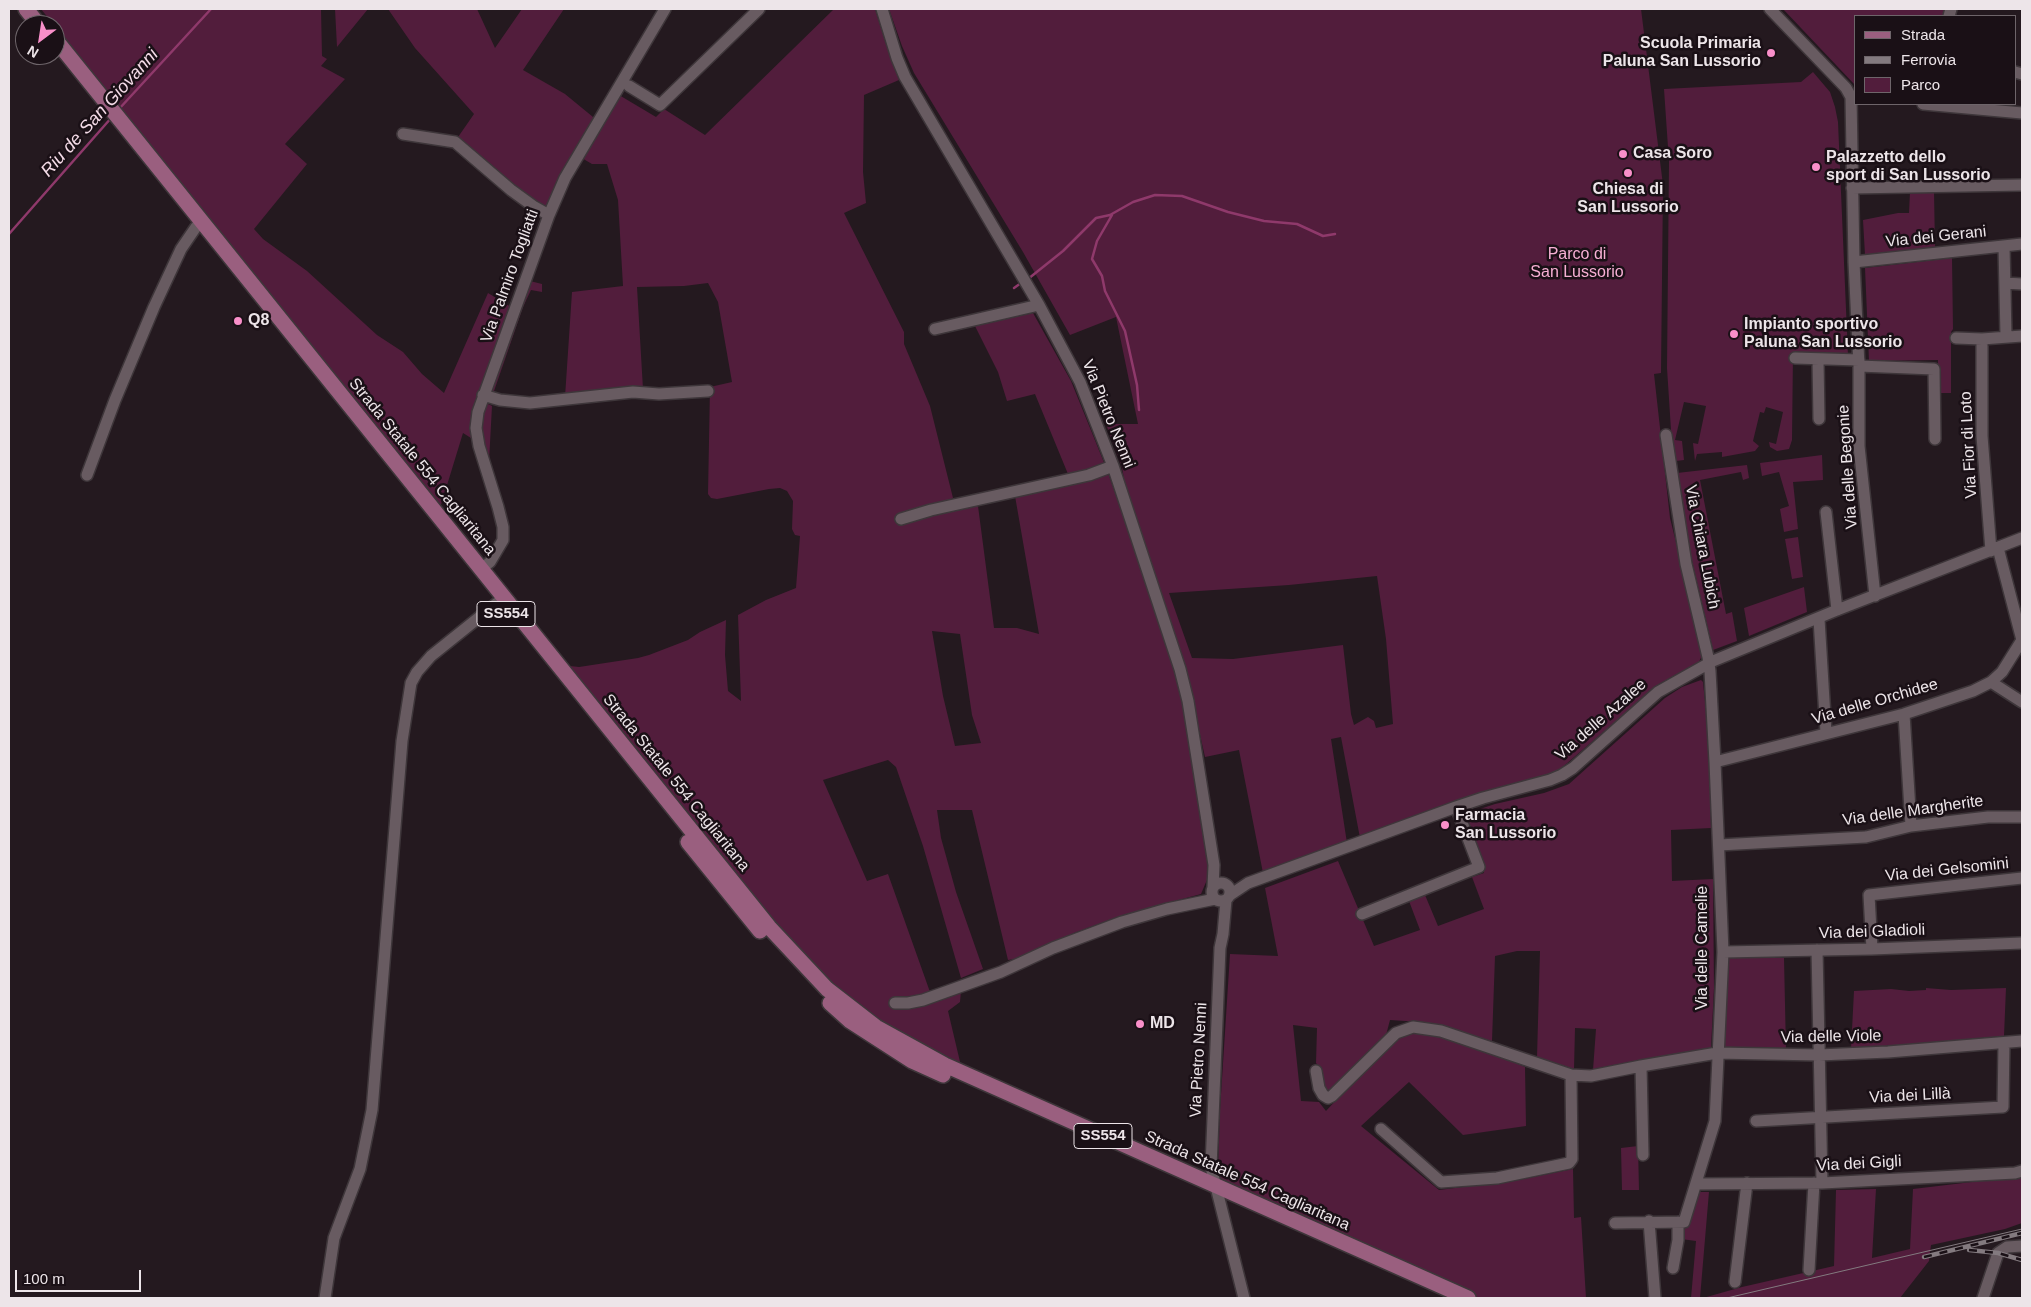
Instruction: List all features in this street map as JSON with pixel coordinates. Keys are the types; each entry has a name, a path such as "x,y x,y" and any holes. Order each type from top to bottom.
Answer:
{"main road":[{"name":"Strada Statale 554 Cagliaritana","path":"65,53 101,103"},
{"name":"Strada Statale 554 Cagliaritana","path":"65,63 199,217 769,927 799,962 827,989 865,1019 918,1052 1444,1298"},
{"name":"Strada Statale 554 Cagliaritana","path":"199,217 497,603 741,910 795,972 850,1021 912,1061 1468,1298"}],"street":[{"name":"Via Palmiro Togliatti","path":"482,569 490,562 503,540 503,526 479,446 476,428 483,396 549,215 570,166 665,9"},
{"path":"629,86 660,105 760,9"},
{"name":"Via Pietro Nenni","path":"882,9 905,77 1039,305 1080,382 1113,466 1177,660 1188,701 1224,922 1220,948 1211,1158 1213,1177 1244,1298"},
{"name":"Via delle Begonie","path":"1770,9 1853,97 1852,188 1859,363 1859,446 1875,596"},
{"path":"1934,105 2022,113"},
{"path":"403,134 454,142 511,190 532,206 549,215"},
{"path":"1852,188 2022,185"},
{"path":"87,475 115,400 154,307 199,217"},
{"name":"Via dei Gerani","path":"1854,262 2022,244"},
{"path":"2004,246 2006,336"},
{"path":"2005,283 2022,284"},
{"path":"935,330 1039,305"},
{"path":"1956,338 1982,339 2022,336"},
{"name":"Via Fior di Loto","path":"1982,339 1982,436 1995,549"},
{"path":"1795,358 1934,369 1935,439"},
{"path":"1818,360 1819,419"},
{"path":"483,396 530,403 633,392 658,394 708,391"},
{"name":"Via Chiara Lubich","path":"1666,435 1686,564 1709,664"},
{"path":"902,519 932,510 1089,475 1113,466"},
{"path":"1826,512 1837,610"},
{"name":"Via delle Azalee","path":"895,1003 908,1004 923,1000 1001,972 1053,948 1114,924 1188,905 1456,807 1550,780 1568,771 1658,692 1709,664 1837,610 2022,538"},
{"name":"Via delle Orchidee","path":"1715,762 1904,714 1991,682 2002,672 2022,640 1995,549"},
{"path":"325,1298 334,1238 360,1169 372,1110 402,741 411,683 417,672 431,656 497,603"},
{"path":"1819,619 1826,733"},
{"name":"Via delle Camelie","path":"1673,1268 1678,1222 1684,1222 1714,1121 1723,952 1709,664"},
{"path":"1991,682 2022,702"},
{"path":"1904,714 1911,826"},
{"path":"1362,914 1479,867 1456,807"},
{"name":"Via delle Margherite","path":"1719,845 1866,837 1911,826 1988,817 2022,817"},
{"name":"Via dei Gelsomini","path":"1872,949 1869,895 2022,878"},
{"name":"Via dei Gladioli","path":"1723,952 2022,943"},
{"path":"1809,1270 1818,1183 1821,1118 1817,950"},
{"name":"Via delle Viole","path":"1316,1071 1319,1088 1323,1095 1328,1098 1396,1033 1413,1027 1441,1031 1571,1075 1591,1076 1717,1053 1819,1055 1888,1052 2022,1041"},
{"name":"Via dei Lillà","path":"1756,1121 2002,1107 2004,1043"},
{"path":"1640,1066 1643,1155"},
{"path":"1381,1129 1441,1182 1497,1178 1569,1163 1572,1159 1571,1075"},
{"name":"Via dei Gigli","path":"1696,1184 1818,1183 2015,1173 2022,1171"},
{"path":"1735,1282 1747,1183"},
{"path":"1649,1221 1655,1298"},
{"path":"1615,1223 1678,1222"},
{"path":"1983,1298 1998,1253 2007,1247 2022,1246"}],"green space":[{"path":"41,9 321,9 322,56 327,59 321,66 345,79 285,144 307,164 254,229 263,239 307,271 377,335 403,352 422,374 444,393 488,293 511,307 473,414 471,438 463,433 440,508 203,215 205,212 203,209 198,206 65,39 65,15 46,15"},
{"path":"335,9 368,9 337,47"},
{"path":"388,9 477,9 495,48 522,9 564,9 523,70 565,94 593,117 594,122 548,209 543,210 456,140 474,114 415,48"},
{"path":"834,9 875,9 899,80 864,95 863,172 866,203 844,213 904,332 904,344 930,406 953,498 934,507 928,505 901,516 910,521 978,506 994,628 1017,628 1039,634 1015,496 1108,473 1160,618 1180,691 1210,866 1209,875 1201,894 1123,915 1074,933 1021,958 1008,960 972,810 937,810 941,838 956,892 983,969 961,978 923,846 896,767 888,760 823,780 867,881 888,874 930,992 914,998 894,1000 889,1005 901,1008 961,991 960,1002 948,1011 961,1066 866,1014 801,956 570,671 570,666 579,667 649,655 688,640 726,620 725,655 728,691 741,701 738,615 766,600 796,588 800,536 795,535 792,529 793,501 787,491 780,488 769,489 717,499 711,498 708,494 710,387 732,382 718,302 708,283 684,286 637,287 643,389 565,397 572,292 623,286 618,200 607,164 592,164 580,157 619,95 656,117 664,109 705,135","holes":["932,631 960,634 972,715 981,743 955,746 943,696"]},
{"name":"Parco di San Lussorio","path":"889,9 1641,9 1663,185 1661,373 1654,374 1670,518 1703,653 1699,662 1659,684 1558,771 1445,805 1360,838 1341,737 1331,739 1347,843 1263,873 1239,750 1205,757 1183,659 1125,485 1122,467 1106,424 1138,424 1116,317 1070,335 1023,252 914,73","holes":["1377,576 1386,639 1393,724 1376,728 1374,721 1368,717 1354,725 1343,645 1233,659 1192,658 1169,593 1289,585"]},
{"path":"1783,9 1946,9 1944,15 1854,15 1854,84"},
{"path":"1813,72 1830,92 1838,122 1848,356 1793,353 1792,440 1789,449 1777,451 1770,447 1769,442 1776,444 1783,412 1766,407 1764,413 1760,412 1753,441 1759,446 1755,451 1722,457 1722,452 1697,454 1695,461 1693,443 1698,444 1706,406 1684,402 1675,440 1682,441 1684,460 1676,461 1671,430 1667,368 1669,162 1664,89 1801,82"},
{"path":"1934,191 1935,247 1876,257 1865,255 1863,220 1898,213 1909,213 1910,192"},
{"path":"1952,258 1953,329 1951,332 1951,393 1938,393 1938,360 1869,361 1865,268"},
{"path":"530,281 542,284 542,292 531,290 523,307 493,394 491,393"},
{"path":"1033,313 1071,381 1105,465 1068,474 1035,394 1007,401 998,372 975,326"},
{"path":"486,403 492,406 489,462 482,450 479,416"},
{"path":"1822,455 1823,480 1793,482 1798,529 1784,532 1780,509 1789,506 1779,472 1762,476 1760,463"},
{"path":"1747,465 1749,478 1743,480 1741,472 1700,480 1726,614 1732,612 1737,641 1713,650 1690,552 1677,473"},
{"path":"1798,537 1803,577 1792,579 1785,539"},
{"path":"1804,587 1807,612 1749,636 1744,608"},
{"path":"1701,680 1703,682 1708,731 1711,828 1671,830 1672,881 1713,879 1714,988 1711,1048 1593,1070 1596,1029 1575,1028 1574,1069 1537,1057 1540,951 1517,951 1495,956 1492,1041 1421,1022 1390,1020 1385,1039 1332,1090 1326,1091 1323,1087 1321,1069 1316,1063 1317,1028 1293,1025 1301,1101 1319,1102 1326,1111 1394,1038 1416,1031 1433,1034 1490,1052 1525,1067 1526,1126 1463,1135 1409,1082 1361,1126 1439,1190 1518,1180 1573,1169 1574,1218 1581,1217 1586,1298 1476,1298 1220,1181 1218,1170 1220,1110 1230,954 1278,956 1265,888 1338,861 1374,946 1420,930 1409,901 1425,895 1438,926 1484,909 1472,877 1484,873 1465,814 1495,804 1544,793 1569,784 1665,698 1682,687"},
{"path":"1727,956 1784,958 1786,1050 1723,1050"},
{"path":"1926,988 1951,990 2006,988 2004,1036 1851,1049 1854,991 1891,989 1909,991 1926,990"},
{"path":"1638,1146 1639,1190 1622,1190 1621,1148"},
{"path":"2022,1176 2022,1223 2005,1229 1931,1245 1929,1261 1900,1298 1703,1298 1834,1266 1836,1190 1876,1189 1872,1258 1910,1249 1913,1189"},
{"path":"1700,1192 1709,1192 1700,1298 1691,1298 1696,1241 1681,1239 1684,1225 1689,1222"}],"waterway":[{"name":"Riu de San Giovanni","path":"119,109 211,9"},
{"name":"Riu de San Giovanni","path":"9,234 112,117"},
{"path":"1028,279 1063,251 1096,218 1110,215 1133,202 1155,195 1182,196 1228,212 1264,221 1297,224 1323,236 1335,234"},
{"path":"1112,215 1097,241 1092,259 1102,276 1105,291 1125,331 1137,385 1139,410"},
{"path":"1014,288 1021,283"}],"tram line":[{"path":"1727,1298 2022,1229"}],"railway":[{"path":"1924,1257 2022,1233"},
{"path":"1969,1250 1998,1253 2022,1260"}],"place":[{"name":"Scuola Primaria Paluna San Lussorio","path":"1771,53"},
{"name":"Casa Soro","path":"1623,154"},
{"name":"Palazzetto dello sport di San Lussorio","path":"1816,167"},
{"name":"Chiesa di San Lussorio","path":"1628,173"},
{"name":"Q8","path":"238,321"},
{"name":"Impianto sportivo Paluna San Lussorio","path":"1734,334"},
{"name":"Farmacia San Lussorio","path":"1445,825"},
{"name":"MD","path":"1140,1024"}]}
